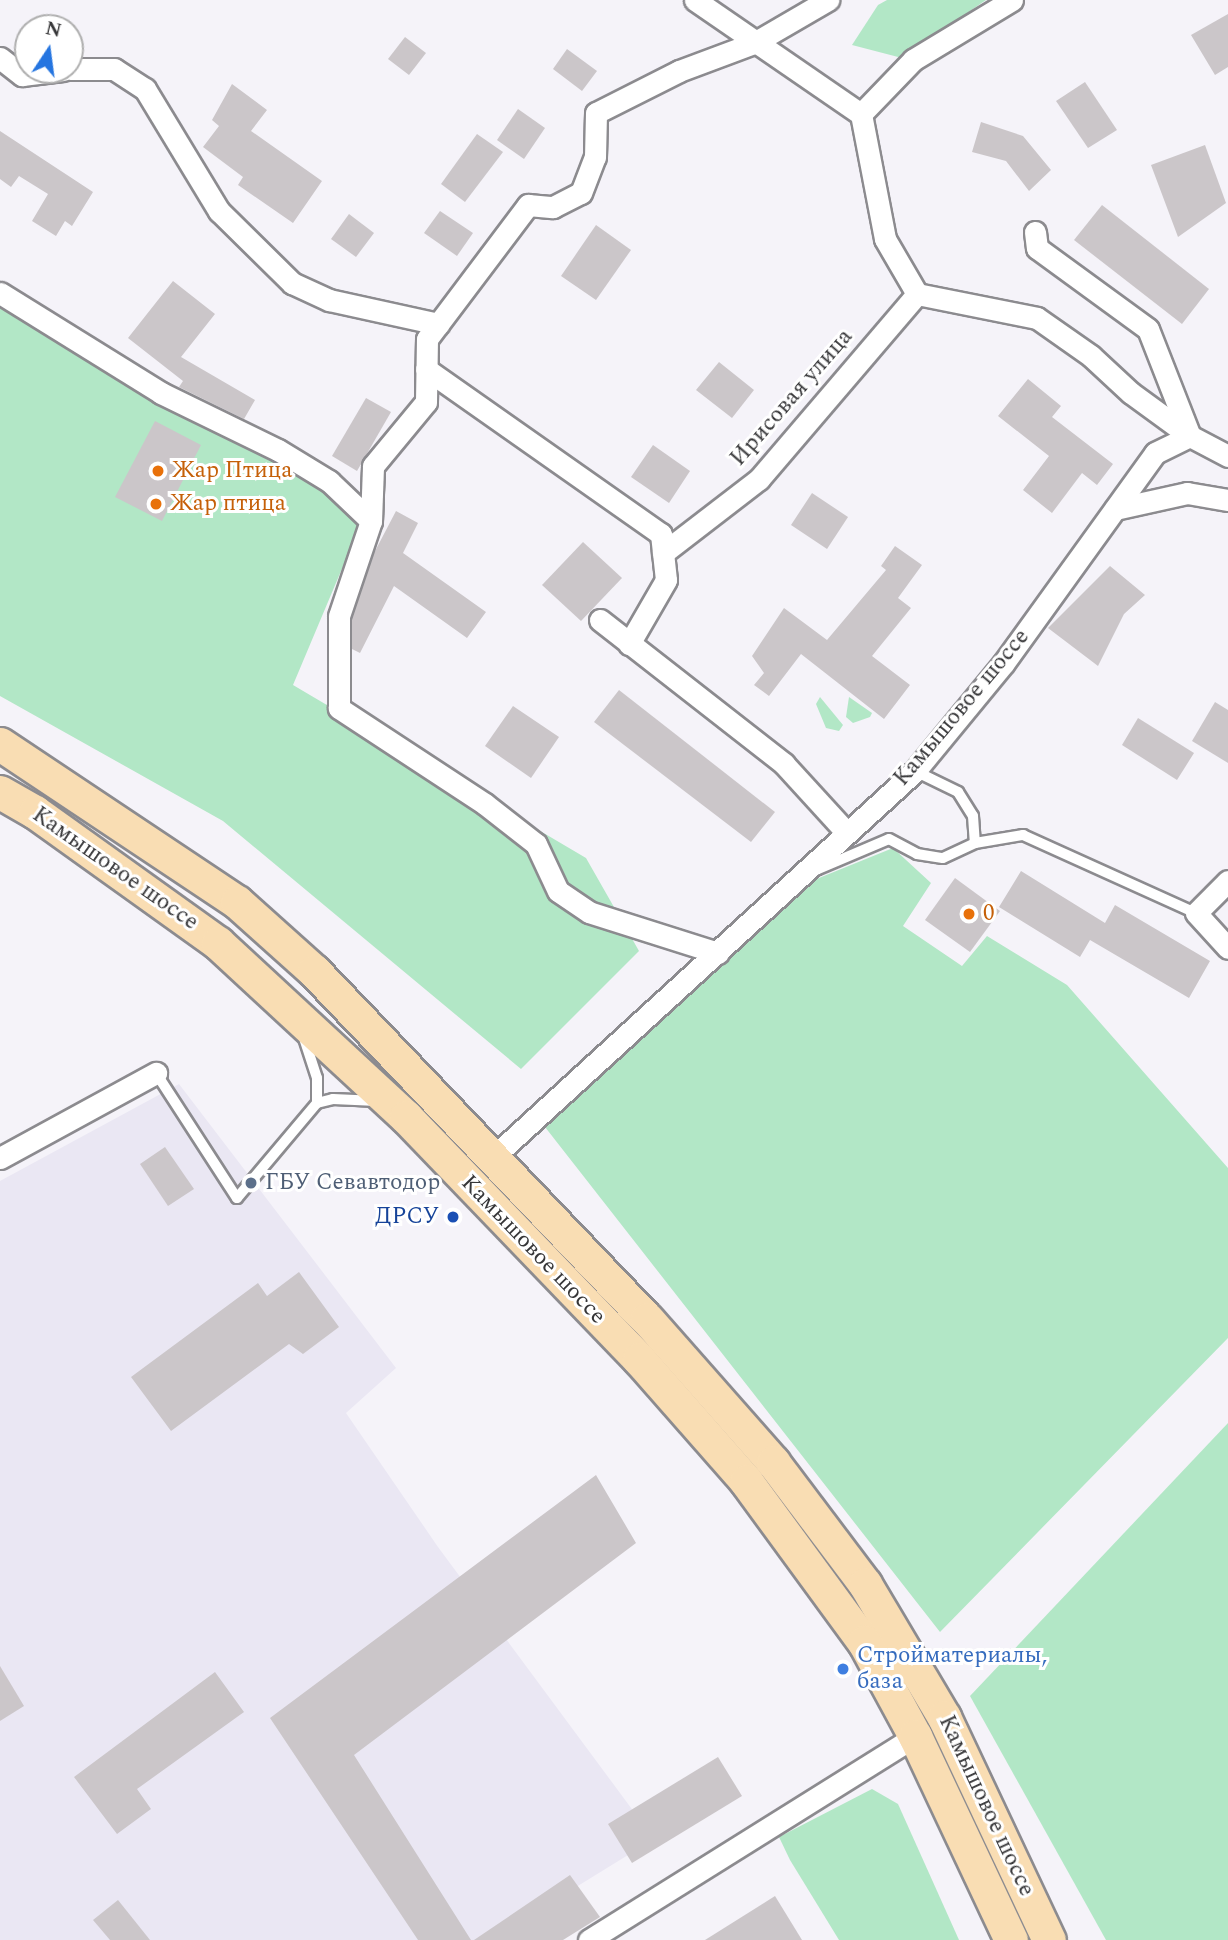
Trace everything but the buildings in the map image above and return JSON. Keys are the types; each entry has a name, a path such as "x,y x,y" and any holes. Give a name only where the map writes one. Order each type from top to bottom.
{"main road":[{"name":"Камышовое шоссе","path":"0,744 237,902 314,971 647,1319 773,1462 865,1584 944,1717 1049,1940"},
{"name":"Камышовое шоссе","path":"0,792 35,812 218,943 389,1102 639,1359 746,1481 864,1642 915,1736 1011,1940"},
{"path":"0,805 35,812"}],"street":[{"path":"695,0 754,43 862,114 885,239 917,295 1037,318 1190,436 1228,456"},
{"path":"862,114 914,60 1012,0"},
{"path":"718,953 589,912 558,891 536,844 485,804 339,708 339,616 371,521 373,466 426,402 427,339 527,205 552,207 581,193 595,157 596,113 679,71 754,43 819,2"},
{"path":"0,58 14,69"},
{"path":"84,69 114,69 145,89 219,211 292,283 329,300 438,324"},
{"path":"1035,232 1038,248 1148,329 1190,436"},
{"path":"0,293 162,393 278,450 329,481 371,521"},
{"name":"Ирисовая улица","path":"663,553 760,479 917,295"},
{"path":"426,369 661,534 666,580 629,643"},
{"name":"Камышовое шоссе","path":"491,1159 915,771 1003,664 1155,453 1190,436"},
{"path":"1115,509 1187,493 1228,500"},
{"path":"600,620 784,764 847,833"},
{"path":"1228,881 1196,913 1228,948"},
{"path":"0,1158 156,1073"},
{"name":"Камышовое шоссе","path":"589,1940 915,1736"}],"lane":[{"path":"915,771 958,792 973,816 975,843"},
{"path":"803,876 889,839 918,854 943,858 975,843 1023,835 1196,913"},
{"path":"296,1013 317,1078 317,1103"},
{"path":"156,1073 237,1198 317,1103 334,1099 389,1102"}],"shaded area":[{"path":"179,1084 396,1368 346,1413 438,1547 654,1839 490,1940 0,1940 0,1181"}],"green space":[{"path":"887,0 986,0 902,58 852,45 878,5"},
{"path":"0,297 365,514 293,685 586,858 639,951 521,1069 223,821 0,696"},
{"path":"820,697 843,725 839,731 826,728 816,704"},
{"path":"849,697 872,713 870,717 853,723 846,717"},
{"path":"893,848 931,883 903,926 962,966 987,936 1067,985 1228,1168 1228,1338 940,1632 545,1127 814,880"},
{"path":"1228,1423 1228,1940 1106,1940 970,1696"},
{"path":"872,1789 898,1804 959,1940 839,1940 790,1860 779,1837"}],"place":[{"name":"Жар Птица","path":"158,471"},
{"name":"Жар птица","path":"156,504"},
{"name":"0","path":"969,914"},
{"name":"ГБУ Севавтодор","path":"251,1183"},
{"name":"ДРСУ","path":"453,1217"},
{"name":"Стройматериалы, база","path":"843,1669"}]}
